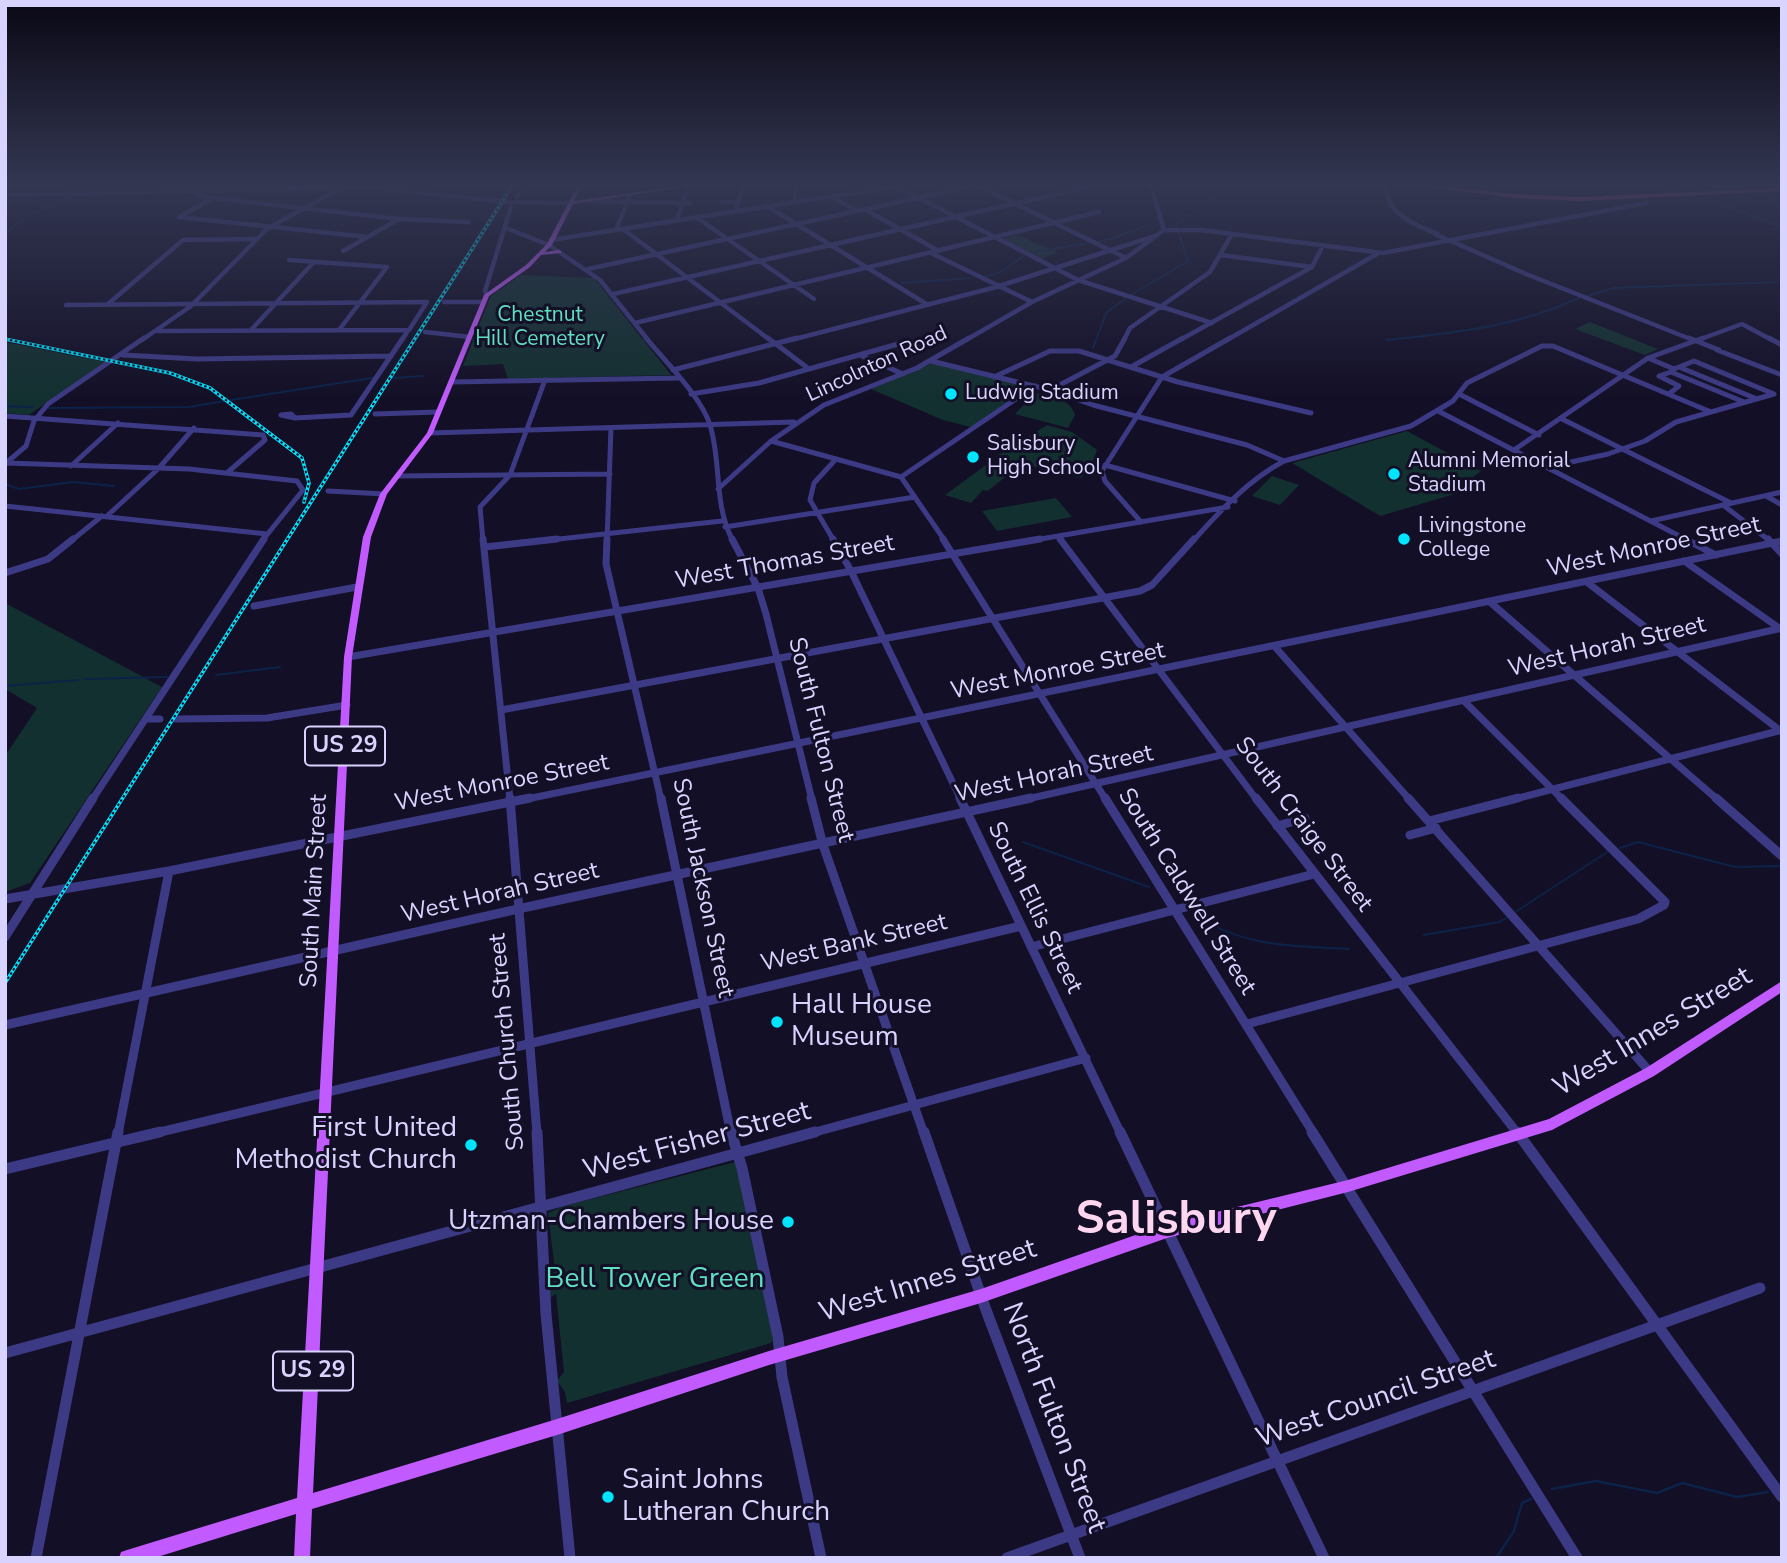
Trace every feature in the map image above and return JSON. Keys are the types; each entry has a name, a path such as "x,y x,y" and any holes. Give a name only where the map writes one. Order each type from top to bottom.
{"main road":[{"path":"485,298 539,256"},
{"name":"South Main Street","path":"306,1503 348,657 357,587 368,537 384,495 430,433 485,298"},
{"name":"West Innes Street","path":"127,1558 557,1427 780,1354 981,1296 1167,1231 1348,1186 1519,1135 1583,1110 1650,1072 1782,986"},
{"name":"US 29","path":"302,1558 306,1503"}],"street":[{"path":"108,304 164,256"},
{"path":"6,463 27,444 35,419 50,401 123,355 193,304 240,256"},
{"path":"444,302 485,298 497,256"},
{"name":"South Fulton Street","path":"566,256 588,269 613,295 691,394 710,424 723,524 758,588 780,660 796,745 823,845 981,1296"},
{"path":"588,269 648,256"},
{"path":"660,256 809,369"},
{"path":"751,256 814,299"},
{"path":"613,295 786,256"},
{"path":"845,256 928,305"},
{"path":"635,323 919,256"},
{"path":"936,256 996,288 1032,302"},
{"path":"1032,256 1078,280 1212,324"},
{"path":"452,382 675,374 996,288 1092,256"},
{"path":"1122,256 1126,258"},
{"name":"Lincolnton Road","path":"718,489 795,422 838,398 931,361 1032,302 1129,256"},
{"path":"1050,390 1110,360 1119,352 1130,328 1210,272 1220,256"},
{"path":"1228,256 1312,267"},
{"path":"1131,367 1312,267 1318,256"},
{"path":"1141,522 1103,477 1105,465 1162,377 1373,256"},
{"path":"1485,256 1782,375"},
{"path":"289,260 387,267 339,330"},
{"path":"251,330 313,263"},
{"path":"66,305 427,302 351,415 294,418"},
{"path":"1514,450 1648,358 1742,324 1782,345"},
{"path":"156,331 408,331"},
{"path":"425,332 470,337"},
{"path":"691,394 759,383 898,344"},
{"path":"501,710 1140,591 1152,584 1266,469 1284,461 1406,427 1440,412 1461,394 1467,383 1542,346 1553,346 1711,412"},
{"path":"993,377 1049,351 1079,351 1162,377 1311,413"},
{"path":"123,355 187,359 391,356"},
{"path":"862,356 904,374"},
{"path":"1648,358 1757,399"},
{"path":"931,361 1035,386 1247,445 1284,461"},
{"path":"1548,467 1621,450 1651,438 1676,422 1774,394 1694,361 1659,376 1680,387 1669,394"},
{"path":"1675,369 1744,402"},
{"name":"South Church Street","path":"545,380 510,475 505,484 484,499 480,507 510,802 541,1207 546,1314 570,1558"},
{"path":"771,441 901,477 1035,386"},
{"path":"1461,394 1539,435"},
{"path":"375,414 438,412"},
{"path":"1440,412 1716,555"},
{"path":"5,416 118,422 263,435 265,440 228,472"},
{"path":"1562,419 1731,503"},
{"path":"71,466 118,422"},
{"path":"430,433 795,422"},
{"path":"9,573 57,553 158,468 194,428"},
{"name":"South Jackson Street","path":"611,428 606,564 656,772 821,1558"},
{"path":"816,513 810,500 810,492 836,459"},
{"path":"5,937 29,895 267,534 299,496 302,485 290,479 228,472 6,463"},
{"path":"1105,465 1235,501"},
{"path":"397,476 610,474"},
{"name":"South Caldwell Street","path":"901,477 953,553 1095,786 1247,1024 1577,1558"},
{"path":"328,491 384,495"},
{"path":"1651,521 1782,492"},
{"path":"1766,496 1782,505"},
{"path":"485,547 723,524 915,497"},
{"path":"1723,505 1782,554"},
{"path":"5,506 267,534"},
{"name":"West Thomas Street","path":"348,657 1228,507"},
{"name":"South Ellis Street","path":"816,513 851,572 1324,1558"},
{"name":"South Craige Street","path":"1058,536 1227,756 1277,826 1519,1135 1782,1497"},
{"name":"West Monroe Street","path":"5,899 169,871 796,745 1276,648 1782,541"},
{"path":"1684,561 1781,629"},
{"path":"1588,583 1781,731"},
{"path":"254,606 357,587"},
{"path":"1490,603 1779,852"},
{"name":"West Horah Street","path":"5,1025 518,909 1095,786 1781,629"},
{"path":"1276,648 1540,943 1650,1072"},
{"path":"1247,1024 1540,943 1638,919 1664,905 1665,902 1464,701"},
{"path":"176,719 267,718 347,705"},
{"path":"146,719 160,719"},
{"path":"1410,835 1433,825 1552,790 1781,731"},
{"path":"1277,826 1305,818"},
{"path":"36,1558 169,871"},
{"path":"1031,947 1314,874"},
{"name":"West Bank Street","path":"5,1169 1021,926"},
{"name":"West Fisher Street","path":"5,1353 737,1156 1086,1058"},
{"name":"West Council Street","path":"1007,1558 1276,1459 1474,1392 1760,1288"},
{"name":"North Fulton Street","path":"981,1296 1080,1558"}],"green space":[{"name":"Chestnut Hill Cemetery","path":"521,275 594,278 671,375 508,379 503,364 463,366 491,296"},
{"path":"1590,322 1658,349 1645,355 1575,329"},
{"path":"5,342 105,362 29,415 5,413"},
{"name":"Ludwig Stadium","path":"933,363 1031,386 971,427 943,420 871,389"},
{"path":"1035,393 1053,397 1069,405 1075,415 1068,428 1015,414"},
{"path":"1047,425 1072,432 1097,450 1091,467 1081,478 995,457"},
{"name":"Alumni Memorial Stadium","path":"1407,431 1481,471 1472,478 1465,491 1380,516 1292,463"},
{"path":"990,462 1015,469 988,491 983,490 971,503 945,495"},
{"path":"1272,476 1299,485 1280,505 1252,496"},
{"path":"1056,498 1072,517 997,531 982,511"},
{"path":"5,603 162,687 30,883 5,892 5,756 37,708 5,689"},
{"name":"Bell Tower Green","path":"735,1162 773,1340 771,1343 567,1403 565,1392 557,1381 564,1372 556,1294 550,1298 552,1273 555,1270 548,1213 564,1206"}],"waterway":[{"path":"983,277 1001,272 1023,256"},
{"path":"1131,295 1188,261 1186,256"},
{"path":"901,283 970,278"},
{"path":"1587,296 1614,288 1777,282"},
{"path":"1387,340 1509,322 1579,298"},
{"path":"1093,348 1106,313 1125,299"},
{"path":"393,378 423,376"},
{"path":"231,400 372,378"},
{"path":"49,408 189,407 224,401"},
{"path":"5,406 33,407"},
{"path":"5,484 19,489 73,482 114,486"},
{"path":"216,675 280,667"},
{"path":"85,679 167,677"},
{"path":"5,686 78,680"},
{"path":"1023,842 1149,887"},
{"path":"1620,848 1638,842 1735,867 1782,866"},
{"path":"1517,911 1607,852"},
{"path":"1424,935 1499,922 1508,917"},
{"path":"1207,922 1224,931 1259,941 1349,949"},
{"path":"1552,1489 1596,1481 1657,1493 1682,1483 1737,1497 1768,1492"},
{"path":"1496,1558 1514,1531 1522,1503 1531,1499"}],"railway":[{"path":"5,983 468,256"},
{"path":"5,339 170,373 210,388 302,458 309,483 304,502"}],"place":[{"name":"Ludwig Stadium","path":"951,394"},
{"name":"Salisbury High School","path":"973,457"},
{"name":"Alumni Memorial Stadium","path":"1394,474"},
{"name":"Livingstone College","path":"1404,539"},
{"name":"Hall House Museum","path":"777,1022"},
{"name":"First United Methodist Church","path":"471,1145"},
{"name":"Utzman-Chambers House","path":"788,1222"},
{"name":"Saint Johns Lutheran Church","path":"608,1497"}],"district":[{"name":"Salisbury","path":"1176,1222"}]}
